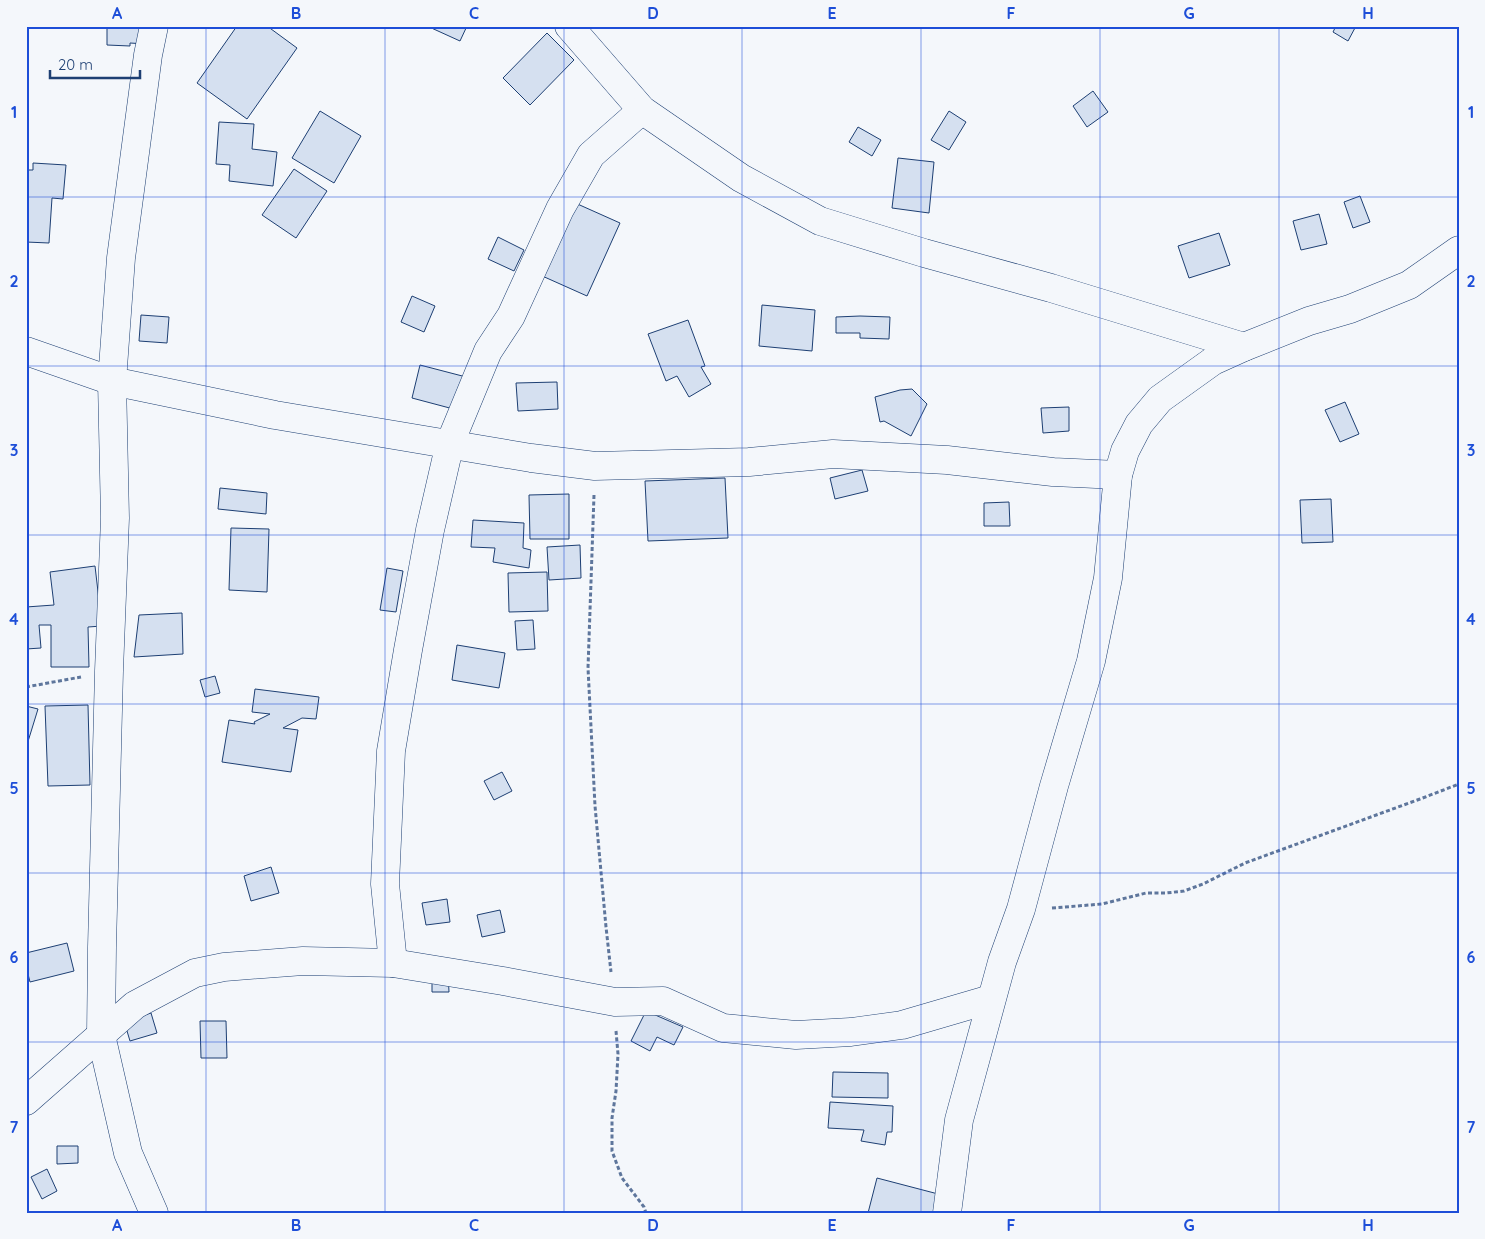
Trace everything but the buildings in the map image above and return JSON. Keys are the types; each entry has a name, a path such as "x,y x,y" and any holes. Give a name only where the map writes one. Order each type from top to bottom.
{"street":[{"path":"154,26 148,55 121,258 112,381 115,518 108,671 101,1035 128,1153 154,1213"},
{"path":"569,26 642,110 740,178 820,221 1244,346"},
{"path":"393,963 385,884 391,751 430,530 450,443 488,351 511,316 560,209 591,155 642,110"},
{"path":"947,1213 959,1120 991,999 1021,909 1054,786 1091,661 1108,578 1118,474 1125,451 1139,424 1160,399 1213,361 1244,346 1309,321 1350,309 1409,285 1459,250"},
{"path":"26,351 112,381 275,415 531,458 595,466 749,462 833,454 947,460 1053,472 1118,474"},
{"path":"26,1101 136,1005 195,973 224,967 303,961 393,963 615,1002 663,1001 723,1028 796,1035 851,1032 902,1025 991,999"}],"path":[{"path":"595,466 588,668 596,806 606,927 615,1002 618,1054 612,1118 612,1151 622,1178 644,1207 646,1213"},
{"path":"26,687 108,671"},
{"path":"1021,909 1102,904 1146,893 1184,891 1245,863 1459,784"}]}
